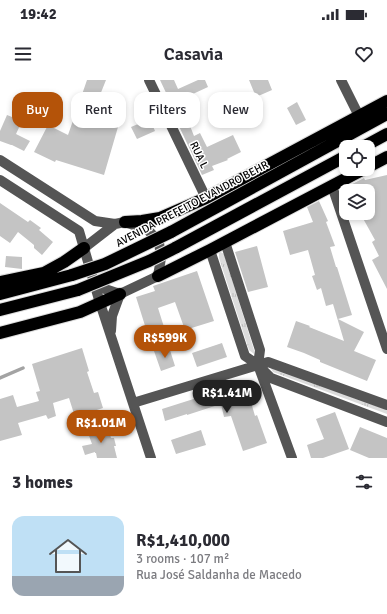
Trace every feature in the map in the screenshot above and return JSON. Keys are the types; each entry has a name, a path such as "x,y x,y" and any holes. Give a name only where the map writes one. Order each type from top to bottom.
{"highway":[{"path":"120,223 160,218 206,198 387,101"},
{"name":"AVENIDA PREFEITO EVANDRO BEHR","path":"0,294 72,275 105,264 171,232 387,114"},
{"path":"375,140 387,134"},
{"path":"375,163 387,157"},
{"path":"0,310 78,290 149,261 339,160"},
{"path":"158,276 351,176"},
{"path":"0,282 44,273 64,262 84,248"},
{"path":"0,333 80,312 120,294"}],"street":[{"name":"RUA L","path":"149,80 206,198"},
{"path":"341,80 359,116"},
{"path":"0,160 95,221 120,223 148,230 159,242 161,258 158,276 120,294 102,288 93,279"},
{"path":"0,180 79,231 100,303 151,458"},
{"path":"332,186 387,349"},
{"name":"AVENIDA PREFEITO EVANDRO BEHR","path":"84,248 120,223"},
{"path":"225,242 260,350 258,365 292,458"},
{"path":"210,250 245,356 258,365 271,378 387,422"},
{"path":"111,337 112,316 120,294"},
{"path":"133,403 268,362 387,405"}],"green space":[{"path":"219,251 224,254 254,354 249,350 219,258"},
{"path":"270,367 387,410 387,414 273,372"}],"building":[{"path":"87,80 106,80 101,92 83,92"},
{"path":"160,80 174,80 178,89 198,80 205,80 208,87 197,92 166,92"},
{"path":"249,80 268,80 272,90 263,94 263,92 254,92"},
{"path":"297,102 306,120 296,125 287,108"},
{"path":"7,115 12,117 12,128 19,128 16,134 30,141 24,151 0,141 0,131"},
{"path":"71,126 71,128 118,128 104,175 56,160 55,162 34,152 46,128 54,128 68,135"},
{"path":"134,126 134,128 154,128 155,131 137,139 131,127"},
{"path":"180,128 191,128 194,136 200,133 207,147 233,135 241,152 227,159 228,160 212,166 214,170 202,175"},
{"path":"387,175 387,289 372,260 379,256 372,242 375,240 364,220 375,220 375,184 352,184 364,178 365,180"},
{"path":"319,201 328,221 326,222 335,246 330,247 352,315 338,319 364,332 354,351 376,360 367,381 287,347 296,321 344,341 333,304 326,306 321,288 317,290 312,276 315,275 308,250 290,255 283,231 313,222 307,207"},
{"path":"0,203 28,222 30,220 41,228 39,230 53,242 42,255 34,248 34,245 18,232 10,243 0,236"},
{"path":"257,246 268,287 248,292 235,252"},
{"path":"6,256 22,257 22,269 5,267"},
{"path":"197,271 214,321 185,330 175,302 158,308 164,327 147,332 136,297 155,291 153,286"},
{"path":"222,343 227,357 197,367 192,353"},
{"path":"169,347 175,366 161,371 154,351"},
{"path":"82,348 89,371 87,372 94,393 98,392 103,408 75,417 69,398 53,403 56,416 48,419 46,415 18,423 22,435 0,441 0,399 13,395 17,407 39,401 36,392 40,391 32,364"},
{"path":"246,385 255,416 257,415 267,443 243,451 231,416 224,417 221,404 165,421 162,409 203,396"},
{"path":"335,412 349,449 323,458 311,458 307,445 324,439 316,419"},
{"path":"108,427 111,438 114,438 117,458 97,458 95,452 85,455 82,446 92,444 88,433"},
{"path":"360,427 387,438 387,458 369,458 350,450"},
{"path":"201,430 206,445 176,454 171,440"}],"waterway":[{"path":"0,378 23,368"}]}
